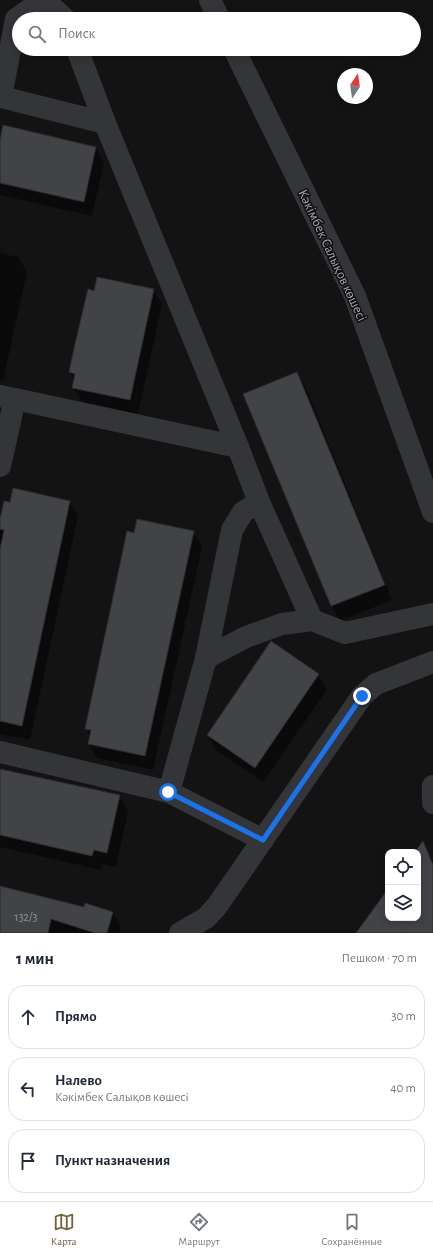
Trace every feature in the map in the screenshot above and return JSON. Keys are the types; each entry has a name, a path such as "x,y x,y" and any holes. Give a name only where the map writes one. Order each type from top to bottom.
{"street":[{"path":"27,12 44,0 57,12"},
{"path":"210,0 216,12"},
{"path":"12,41 1,97 105,123"},
{"path":"80,56 105,123 238,447 259,502 312,620"},
{"name":"Кәкімбек Салықов көшесі","path":"237,56 355,296 433,512"},
{"path":"0,466 8,398 238,447"},
{"path":"168,792 206,658 232,530 243,512 259,502"},
{"path":"206,658 253,634 282,624 312,620 345,633 433,614"},
{"path":"180,933 206,918 217,906 362,696 376,684 433,662"},
{"path":"0,752 168,792 263,840"},
{"path":"433,786 433,803"}],"building":[{"path":"3,125 96,147 84,202 0,183 0,140"},
{"path":"97,277 154,289 130,400 72,388 75,374 69,372 75,344 88,289 94,291"},
{"path":"297,372 385,585 331,606 243,394"},
{"path":"13,488 70,501 22,726 0,721 0,549 4,530 0,529 0,519 4,501 10,502"},
{"path":"137,519 194,531 145,756 88,744 91,730 85,729 127,531 134,533"},
{"path":"271,641 319,674 255,768 207,735"},
{"path":"0,769 120,795 107,853 94,850 92,856 0,835"},
{"path":"423,841 433,865 433,933 356,933 385,893 385,921 421,921 421,849 417,849"},
{"path":"0,886 84,907 85,903 113,912 107,933 95,933 51,919 48,933 0,933"}],"route":[{"path":"168,792 263,840 362,696"}]}
